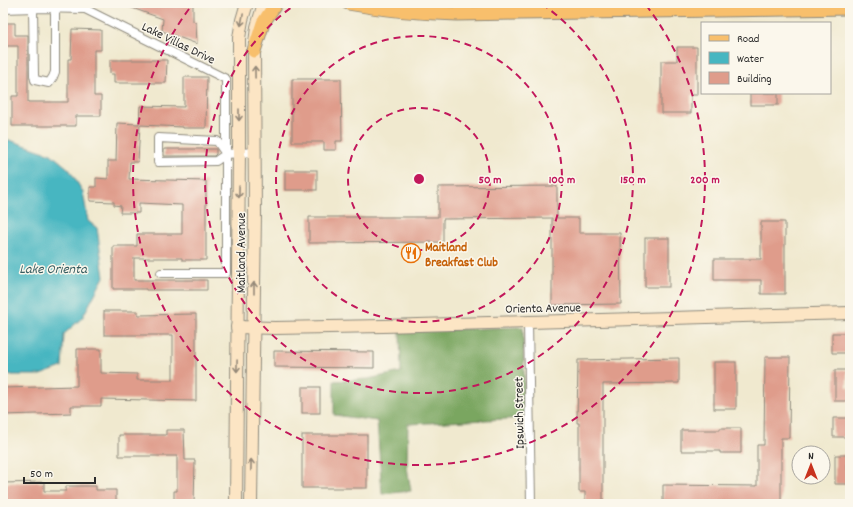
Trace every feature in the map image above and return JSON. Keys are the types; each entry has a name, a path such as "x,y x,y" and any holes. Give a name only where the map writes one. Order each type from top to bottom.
{"main road":[{"name":"Maitland Avenue","path":"236,504 239,38 247,3"},
{"name":"Maitland Avenue","path":"251,504 254,327 254,51 257,27 264,3"},
{"path":"254,51 263,23 276,3"},
{"path":"348,3 384,9 433,13 528,8 671,10 691,5 850,8"},
{"name":"Orienta Avenue","path":"237,327 275,328 383,326 850,314"}],"street":[{"path":"33,8 35,80 49,83 54,77 55,72 55,8"},
{"name":"Lake Villas Drive","path":"3,9 84,9 226,79 226,273 161,273"},
{"path":"226,154 217,141 158,138 158,162 216,161 226,154 254,152"},
{"name":"Ipswich Street","path":"528,322 531,504"}],"green space":[{"path":"523,327 525,418 408,424 407,467 411,491 382,494 377,421 334,415 334,381 368,379 401,372 400,331"}],"water":[{"name":"Lake Orienta","path":"3,138 51,154 69,169 83,192 88,221 97,228 104,277 82,318 64,334 62,367 40,375 12,375 3,372"}],"building":[{"path":"121,3 193,3 193,21 196,23 197,44 162,31 163,19"},
{"path":"3,23 15,23 15,35 28,35 28,102 68,102 68,59 71,59 72,29 101,30 101,50 94,50 94,96 101,96 101,116 76,116 76,126 12,126 12,96 18,96 18,46 3,46"},
{"path":"677,47 697,47 697,95 691,95 691,113 661,113 661,61 677,61"},
{"path":"110,60 167,60 166,83 114,83 114,74 110,74"},
{"path":"184,77 207,77 206,128 140,125 138,162 130,162 129,179 206,181 206,260 182,260 182,258 134,258 134,280 207,280 207,290 113,289 113,246 137,246 137,234 182,234 182,205 139,203 139,213 120,213 121,206 114,205 114,202 90,201 90,187 96,187 96,178 108,179 108,161 116,161 117,123 139,124 140,106 184,107"},
{"path":"292,79 341,79 342,141 336,141 336,150 324,150 324,142 292,142"},
{"path":"750,94 778,94 778,105 750,105"},
{"path":"164,149 216,149 216,154 214,156 164,156"},
{"path":"285,170 317,170 317,190 285,190"},
{"path":"557,186 557,218 579,218 579,233 620,233 621,304 552,305 552,218 443,219 443,242 309,243 309,217 438,217 438,187"},
{"path":"761,222 785,222 785,294 761,294 761,280 714,280 714,259 761,259"},
{"path":"645,238 669,238 669,287 645,287"},
{"path":"104,311 138,311 138,315 196,314 196,401 101,399 101,406 71,406 71,413 3,415 3,388 77,386 77,349 101,349 101,373 137,374 137,380 173,380 173,335 104,335"},
{"path":"832,333 850,333 850,346 847,346 847,353 832,353"},
{"path":"274,351 374,352 374,368 274,367"},
{"path":"765,357 790,357 789,438 781,438 781,504 663,504 663,485 757,486 757,445 764,445"},
{"path":"679,358 679,383 603,384 603,504 585,504 585,492 579,492 579,423 577,423 578,360"},
{"path":"714,362 736,362 736,409 714,409"},
{"path":"835,370 847,370 847,387 850,387 850,401 835,401"},
{"path":"302,387 320,387 320,413 302,413"},
{"path":"833,418 850,418 850,431 847,431 847,437 833,437"},
{"path":"720,428 741,428 741,453 720,453 720,451 681,451 681,430 720,430"},
{"path":"166,430 184,430 185,460 195,460 194,504 174,504 174,491 177,491 177,456 119,456 119,435 166,435"},
{"path":"302,435 367,435 367,488 302,488"},
{"path":"835,455 847,455 847,470 850,470 850,484 835,484"},
{"path":"44,482 44,491 66,491 66,486 96,486 96,490 116,490 116,504 3,504 3,483"}],"place":[{"name":"Maitland Breakfast Club","path":"411,253"}]}
